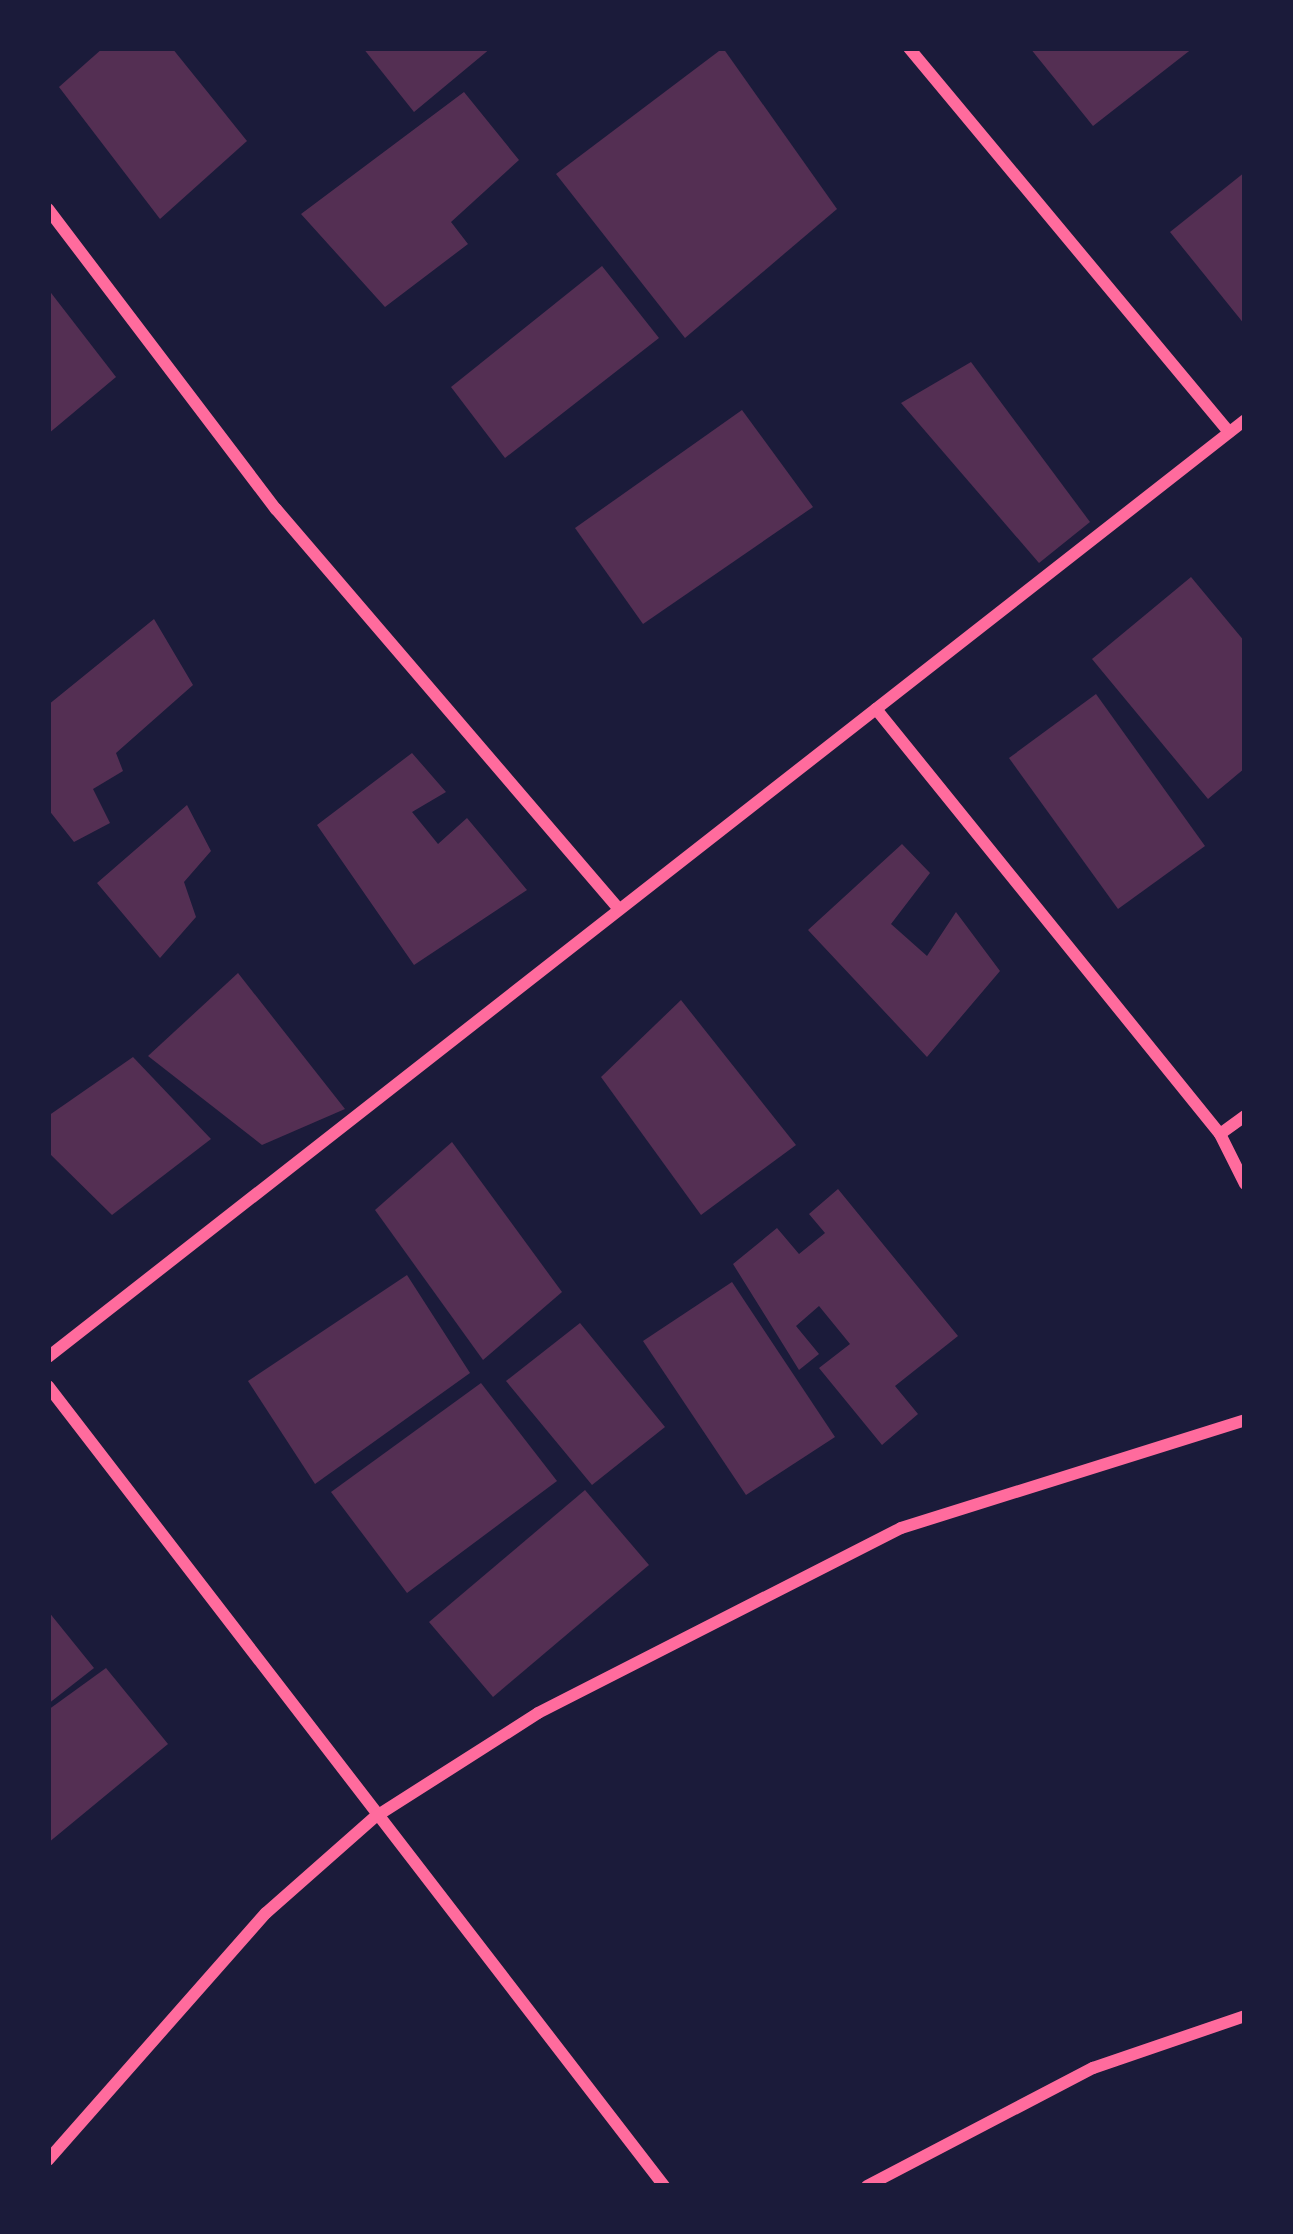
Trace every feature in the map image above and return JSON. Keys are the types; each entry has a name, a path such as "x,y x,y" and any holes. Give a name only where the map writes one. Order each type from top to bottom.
{"street":[{"path":"909,48 1228,432"},
{"path":"48,209 276,509 618,908"},
{"path":"48,1358 1245,420"},
{"path":"876,709 1220,1134 1245,1184"},
{"path":"1220,1134 1245,1116"},
{"path":"48,1386 375,1817 664,2186"},
{"path":"48,2159 266,1913 375,1817 538,1713 901,1528 1245,1420"},
{"path":"867,2186 1093,2068 1245,2016"}],"building":[{"path":"103,48 172,48 247,141 160,219 59,87"},
{"path":"363,48 491,48 414,112"},
{"path":"723,48 837,209 685,338 556,174"},
{"path":"1030,48 1193,48 1093,126"},
{"path":"464,92 519,160 451,222 468,244 385,307 301,214"},
{"path":"1245,172 1245,325 1170,232"},
{"path":"602,266 659,338 505,458 451,387"},
{"path":"48,289 116,377 48,434"},
{"path":"971,362 1090,522 1039,563 901,403"},
{"path":"742,410 813,507 643,624 575,528"},
{"path":"1191,577 1245,642 1245,768 1208,799 1092,659"},
{"path":"154,619 193,685 116,753 123,771 93,789 110,823 74,842 48,809 48,705"},
{"path":"1096,694 1205,846 1118,909 1009,758"},
{"path":"412,753 446,792 412,812 438,844 467,818 527,890 414,965 317,825"},
{"path":"187,805 211,851 184,882 196,917 160,958 97,883"},
{"path":"902,844 930,873 891,924 927,956 956,912 1000,971 927,1057 808,930"},
{"path":"238,973 345,1109 262,1145 148,1056"},
{"path":"681,1000 796,1145 701,1215 601,1077"},
{"path":"133,1057 211,1139 112,1215 48,1152 48,1116"},
{"path":"452,1142 562,1292 483,1360 375,1210"},
{"path":"838,1189 958,1336 895,1386 918,1414 882,1445 819,1368 850,1344 819,1306 796,1326 819,1354 799,1370 733,1264 777,1228 799,1254 825,1233 809,1214"},
{"path":"407,1275 470,1373 315,1484 248,1381"},
{"path":"732,1282 835,1437 746,1495 643,1341"},
{"path":"580,1323 665,1427 592,1485 506,1381"},
{"path":"481,1383 557,1481 407,1593 331,1492"},
{"path":"585,1490 649,1565 493,1697 429,1622"},
{"path":"48,1611 94,1668 48,1704"},
{"path":"106,1668 168,1744 48,1843 48,1710"}]}
